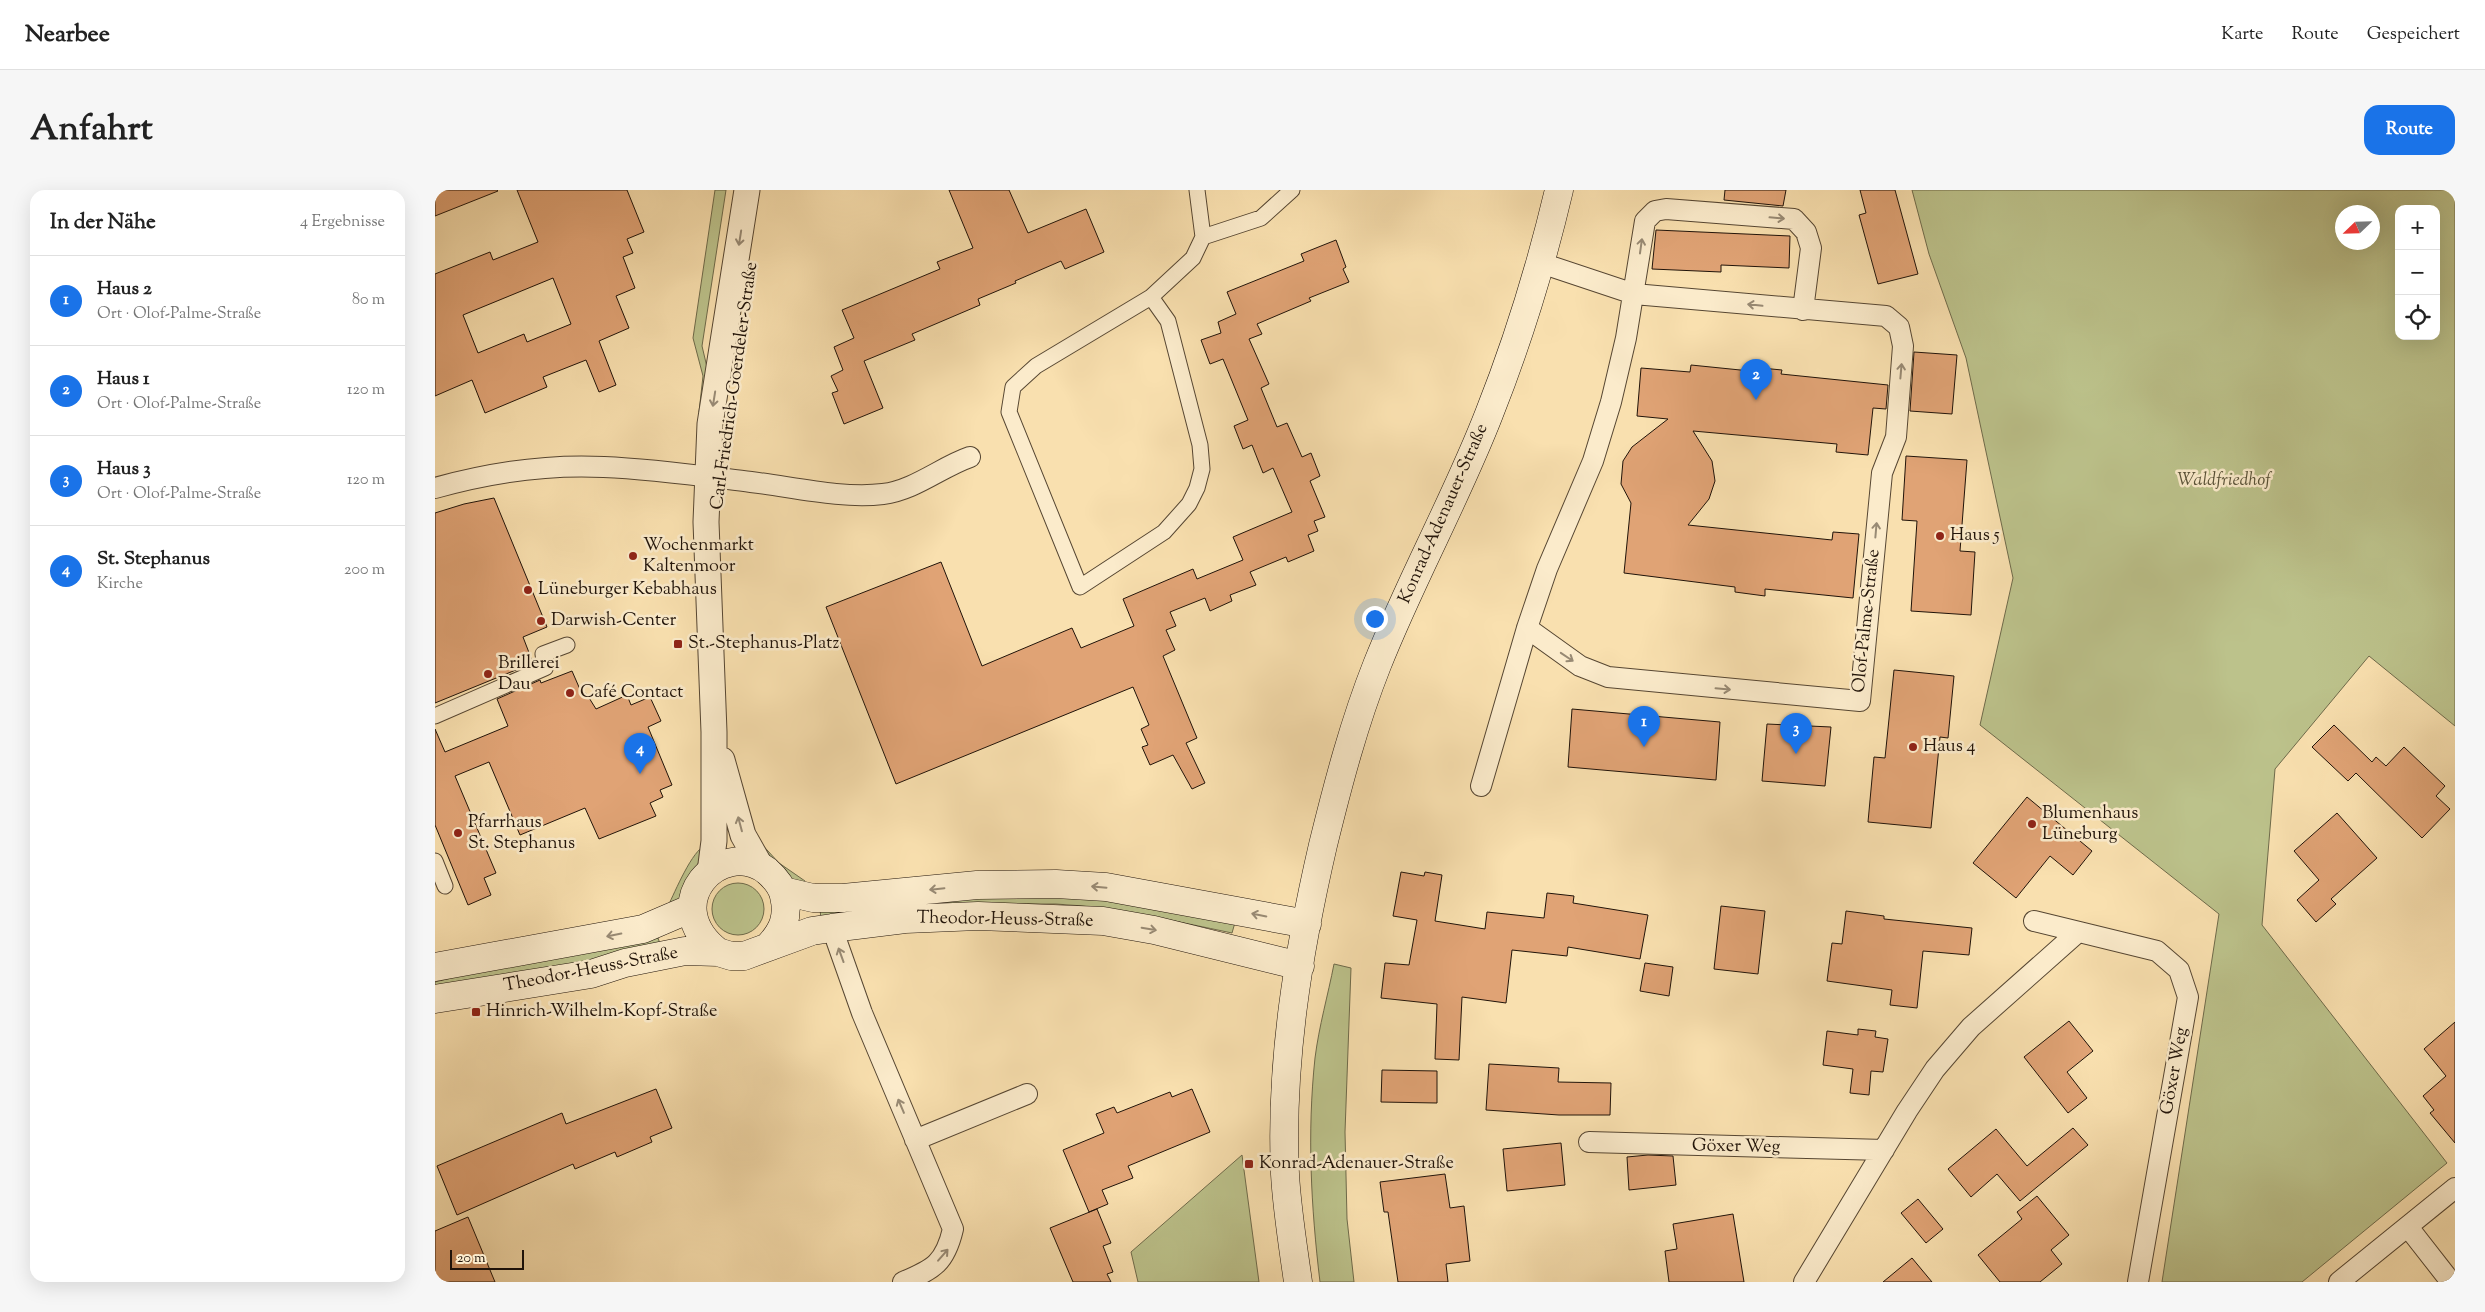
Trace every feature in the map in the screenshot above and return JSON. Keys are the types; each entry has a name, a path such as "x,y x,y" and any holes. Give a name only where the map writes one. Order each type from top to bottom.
{"main road":[{"name":"Konrad-Adenauer-Straße","path":"1298,1282 1285,1174 1286,1069 1292,1013 1307,924 1335,796 1358,717 1381,655 1489,416 1541,263 1559,190"},
{"path":"692,908 700,882 710,872 722,865 735,862 749,862 761,867 774,877 783,891 787,906 785,922 778,936 768,947"},
{"name":"Theodor-Heuss-Straße","path":"783,891 813,898 843,898 977,885 1056,884 1115,889 1307,924"},
{"name":"Theodor-Heuss-Straße","path":"435,967 643,929 692,908 695,926 699,933 704,941 718,952"},
{"name":"Theodor-Heuss-Straße","path":"435,999 583,975 671,953 718,952 744,956 757,954 768,947 812,931 905,919 979,916 1103,921 1154,930 1300,966"}],"street":[{"name":"Carl-Friedrich-Goerdeler-Straße","path":"715,477 711,424 747,190"},
{"name":"Carl-Friedrich-Goerdeler-Straße","path":"710,872 714,841 714,732 706,522 764,190"},
{"path":"1151,297 1168,322 1200,445 1202,469 1197,488 1189,504 1164,532 1080,587 1009,412 1013,387 1036,366 1151,297 1193,258 1203,237 1197,190"},
{"path":"1203,237 1261,218 1292,190"},
{"path":"1481,786 1527,628 1547,569 1593,461 1614,392 1634,294 1645,221 1655,211 1666,208 1794,219 1806,232 1811,248 1803,310"},
{"name":"Olof-Palme-Straße","path":"1527,628 1581,666 1608,677 1860,701 1882,473 1896,437 1903,346 1899,327 1886,316 1634,294 1541,263"},
{"path":"435,488 507,472 561,467 603,467 715,477 857,495 885,494 909,487 952,464 970,457"},
{"path":"435,716 545,668 543,654 567,644"},
{"name":"Carl-Friedrich-Goerdeler-Straße","path":"714,732 743,835 761,867"},
{"path":"435,861 445,886"},
{"name":"Göxer Weg","path":"2034,921 2157,951 2179,970 2188,998 2137,1282"},
{"path":"832,928 862,1013 953,1229 948,1250 929,1271 903,1282"},
{"path":"1804,1282 1924,1083 1971,1027 2078,932"},
{"path":"915,1140 1027,1094"},
{"name":"Göxer Weg","path":"1589,1142 1884,1150"},
{"path":"2339,1282 2455,1188"},
{"path":"2408,1227 2451,1282"}],"green space":[{"path":"715,190 726,190 702,346 710,380 706,413 699,412 703,376 693,338"},
{"name":"Waldfriedhof","path":"1912,190 2455,190 2455,726 2369,656 2275,769 2262,925 2447,1163 2302,1282 2162,1282 2219,914 1980,725 2013,578 1966,358 1929,254"},
{"path":"756,838 779,863 805,881 801,886 764,856"},
{"path":"706,845 708,848 681,902 668,906 690,863 701,848"},
{"path":"738,883 748,885 756,891 762,899 764,909 762,919 756,927 748,933 738,935 728,933 720,927 714,919 712,909 714,899 720,891 728,885"},
{"path":"1056,890 1236,919 1232,933 1100,908 1056,904 1026,904 938,909 821,921 820,908"},
{"path":"658,938 662,949 435,992 435,982 451,978 466,969"},
{"path":"1334,964 1351,968 1345,1132 1347,1219 1354,1282 1320,1282 1312,1198 1311,1114 1315,1058"},
{"path":"1242,1155 1259,1282 1138,1282 1131,1252"}],"building":[{"path":"435,190 497,190 498,191 435,216"},
{"path":"517,190 627,190 644,232 627,239 633,253 623,257 635,288 616,296 629,328 599,341 616,385 599,392 586,360 543,377 547,387 485,413 472,380 435,396 435,274 490,252 493,260 538,242","holes":["553,278 571,324 527,342 524,334 478,353 463,315"]},
{"path":"949,190 1009,190 1028,233 1086,209 1104,252 1065,269 1061,261 1015,281 1016,283 978,299 980,305 912,334 915,340 864,361 883,408 844,424 832,393 838,391 831,376 843,370 834,347 854,338 842,310 940,269 937,262 973,248"},
{"path":"1725,190 1786,190 1783,206 1724,200"},
{"path":"1860,190 1895,190 1918,274 1878,284 1859,215 1866,213"},
{"path":"1656,230 1790,236 1789,268 1721,265 1721,272 1652,269"},
{"path":"1336,240 1346,267 1343,269 1349,282 1309,298 1311,301 1257,324 1262,334 1249,339 1269,384 1261,388 1277,427 1287,423 1302,457 1311,453 1320,476 1310,481 1325,517 1314,521 1318,531 1308,535 1314,551 1288,562 1286,557 1250,572 1256,585 1230,595 1232,601 1210,611 1205,598 1170,612 1176,626 1166,630 1175,650 1163,656 1197,738 1186,743 1205,783 1192,789 1173,755 1150,765 1142,747 1148,745 1141,729 1149,725 1133,687 896,784 826,607 941,562 982,666 1072,628 1081,648 1134,626 1123,599 1193,569 1197,579 1243,560 1233,537 1292,512 1273,468 1263,473 1252,445 1243,449 1234,426 1248,420 1223,359 1210,364 1201,340 1221,333 1218,322 1236,314 1227,292 1304,261 1301,254"},
{"path":"1914,352 1957,355 1952,414 1910,411"},
{"path":"1691,365 1760,372 1761,368 1782,370 1781,374 1888,385 1886,409 1873,408 1868,455 1836,452 1837,444 1693,431 1712,461 1715,481 1709,499 1688,525 1832,540 1833,532 1859,534 1853,598 1765,589 1765,596 1735,592 1735,587 1624,573 1631,503 1621,484 1623,461 1632,447 1668,419 1637,416 1641,368 1690,372"},
{"name":"Haus 5","path":"1906,456 1967,460 1960,551 1975,552 1971,615 1911,611 1917,521 1902,520"},
{"path":"494,498 547,627 523,637 533,663 435,703 435,513 464,504"},
{"name":"Haus 4","path":"1894,670 1954,676 1948,738 1940,737 1931,828 1868,822 1874,757 1885,758"},
{"path":"572,671 582,694 586,693 596,709 627,695 631,705 650,697 661,721 648,727 672,785 660,790 663,797 650,803 656,816 599,839 585,808 520,835 489,762 455,776 496,873 484,878 491,895 468,905 435,825 435,729 445,752 508,726 497,699 540,680 541,683"},
{"path":"1572,709 1720,722 1716,780 1568,767"},
{"path":"1767,724 1831,727 1825,786 1762,781"},
{"path":"2334,725 2372,762 2376,757 2386,766 2404,747 2445,786 2436,796 2450,809 2422,838 2356,773 2348,781 2312,747"},
{"name":"Blumenhaus Lüneburg","path":"2027,797 2092,851 2073,875 2050,856 2016,898 1973,863"},
{"path":"2337,813 2377,858 2331,899 2336,904 2316,922 2297,900 2319,880 2294,851"},
{"path":"1401,872 1424,876 1425,872 1442,875 1435,921 1485,929 1487,912 1544,918 1547,893 1574,896 1573,903 1648,915 1640,959 1568,947 1567,956 1512,950 1506,1003 1462,997 1459,1060 1435,1059 1437,1004 1381,998 1385,963 1409,965 1417,920 1393,916"},
{"path":"1721,906 1765,911 1758,974 1714,969"},
{"path":"1846,911 1884,916 1884,919 1972,928 1969,955 1923,951 1917,1008 1890,1005 1892,990 1827,981 1832,943 1842,944"},
{"path":"1645,963 1673,967 1669,996 1640,991"},
{"path":"2069,1021 2093,1051 2067,1072 2087,1098 2068,1113 2024,1057"},
{"path":"2455,1022 2455,1143 2430,1113 2434,1110 2423,1096 2446,1076 2424,1049"},
{"path":"1858,1029 1876,1031 1875,1037 1888,1039 1883,1072 1871,1071 1869,1095 1850,1093 1853,1069 1823,1065 1827,1031 1858,1035"},
{"path":"1489,1064 1559,1068 1558,1082 1611,1083 1610,1115 1559,1115 1486,1110"},
{"path":"1382,1070 1437,1071 1437,1103 1381,1102"},
{"path":"656,1089 672,1128 650,1137 652,1142 617,1157 615,1152 575,1169 573,1164 457,1215 437,1166 562,1113 566,1124"},
{"path":"1192,1089 1210,1132 1128,1166 1133,1178 1102,1190 1108,1204 1089,1212 1063,1150 1104,1133 1096,1114 1114,1107 1117,1113 1170,1092 1172,1097"},
{"path":"2073,1128 2088,1145 2020,1201 1997,1174 1971,1197 1948,1169 1996,1129 2027,1166"},
{"path":"1561,1143 1565,1185 1507,1191 1503,1149"},
{"path":"1648,1155 1673,1156 1676,1185 1629,1190 1627,1157"},
{"path":"1445,1174 1450,1208 1464,1206 1470,1261 1446,1264 1448,1282 1398,1282 1388,1212 1384,1212 1380,1182"},
{"path":"2037,1196 2069,1235 2051,1250 2062,1264 2040,1282 2000,1282 1978,1255 2022,1219 2017,1212"},
{"path":"1918,1199 1943,1229 1926,1243 1901,1213"},
{"path":"1097,1209 1111,1243 1103,1246 1113,1272 1107,1274 1111,1282 1073,1282 1050,1228"},
{"path":"1733,1214 1744,1282 1669,1282 1665,1251 1677,1249 1673,1224"},
{"path":"468,1217 495,1282 438,1282 435,1274 435,1231"},
{"path":"1912,1258 1932,1282 1883,1282"}],"place":[{"name":"Haus 1","path":"1756,400"},
{"name":"Haus 5","path":"1940,536"},
{"name":"Wochenmarkt Kaltenmoor","path":"633,556"},
{"name":"Lüneburger Kebabhaus","path":"528,590"},
{"name":"Darwish-Center","path":"541,621"},
{"name":"St.-Stephanus-Platz","path":"678,644"},
{"name":"Brillerei Dau","path":"488,674"},
{"name":"Café Contact","path":"570,693"},
{"name":"Haus 2","path":"1644,747"},
{"name":"Haus 4","path":"1913,747"},
{"name":"Haus 3","path":"1796,754"},
{"name":"St. Stephanus","path":"640,774"},
{"name":"Blumenhaus Lüneburg","path":"2032,824"},
{"name":"Pfarrhaus St. Stephanus","path":"458,833"},
{"name":"Hinrich-Wilhelm-Kopf-Straße","path":"476,1012"},
{"name":"Konrad-Adenauer-Straße","path":"1249,1164"}]}
